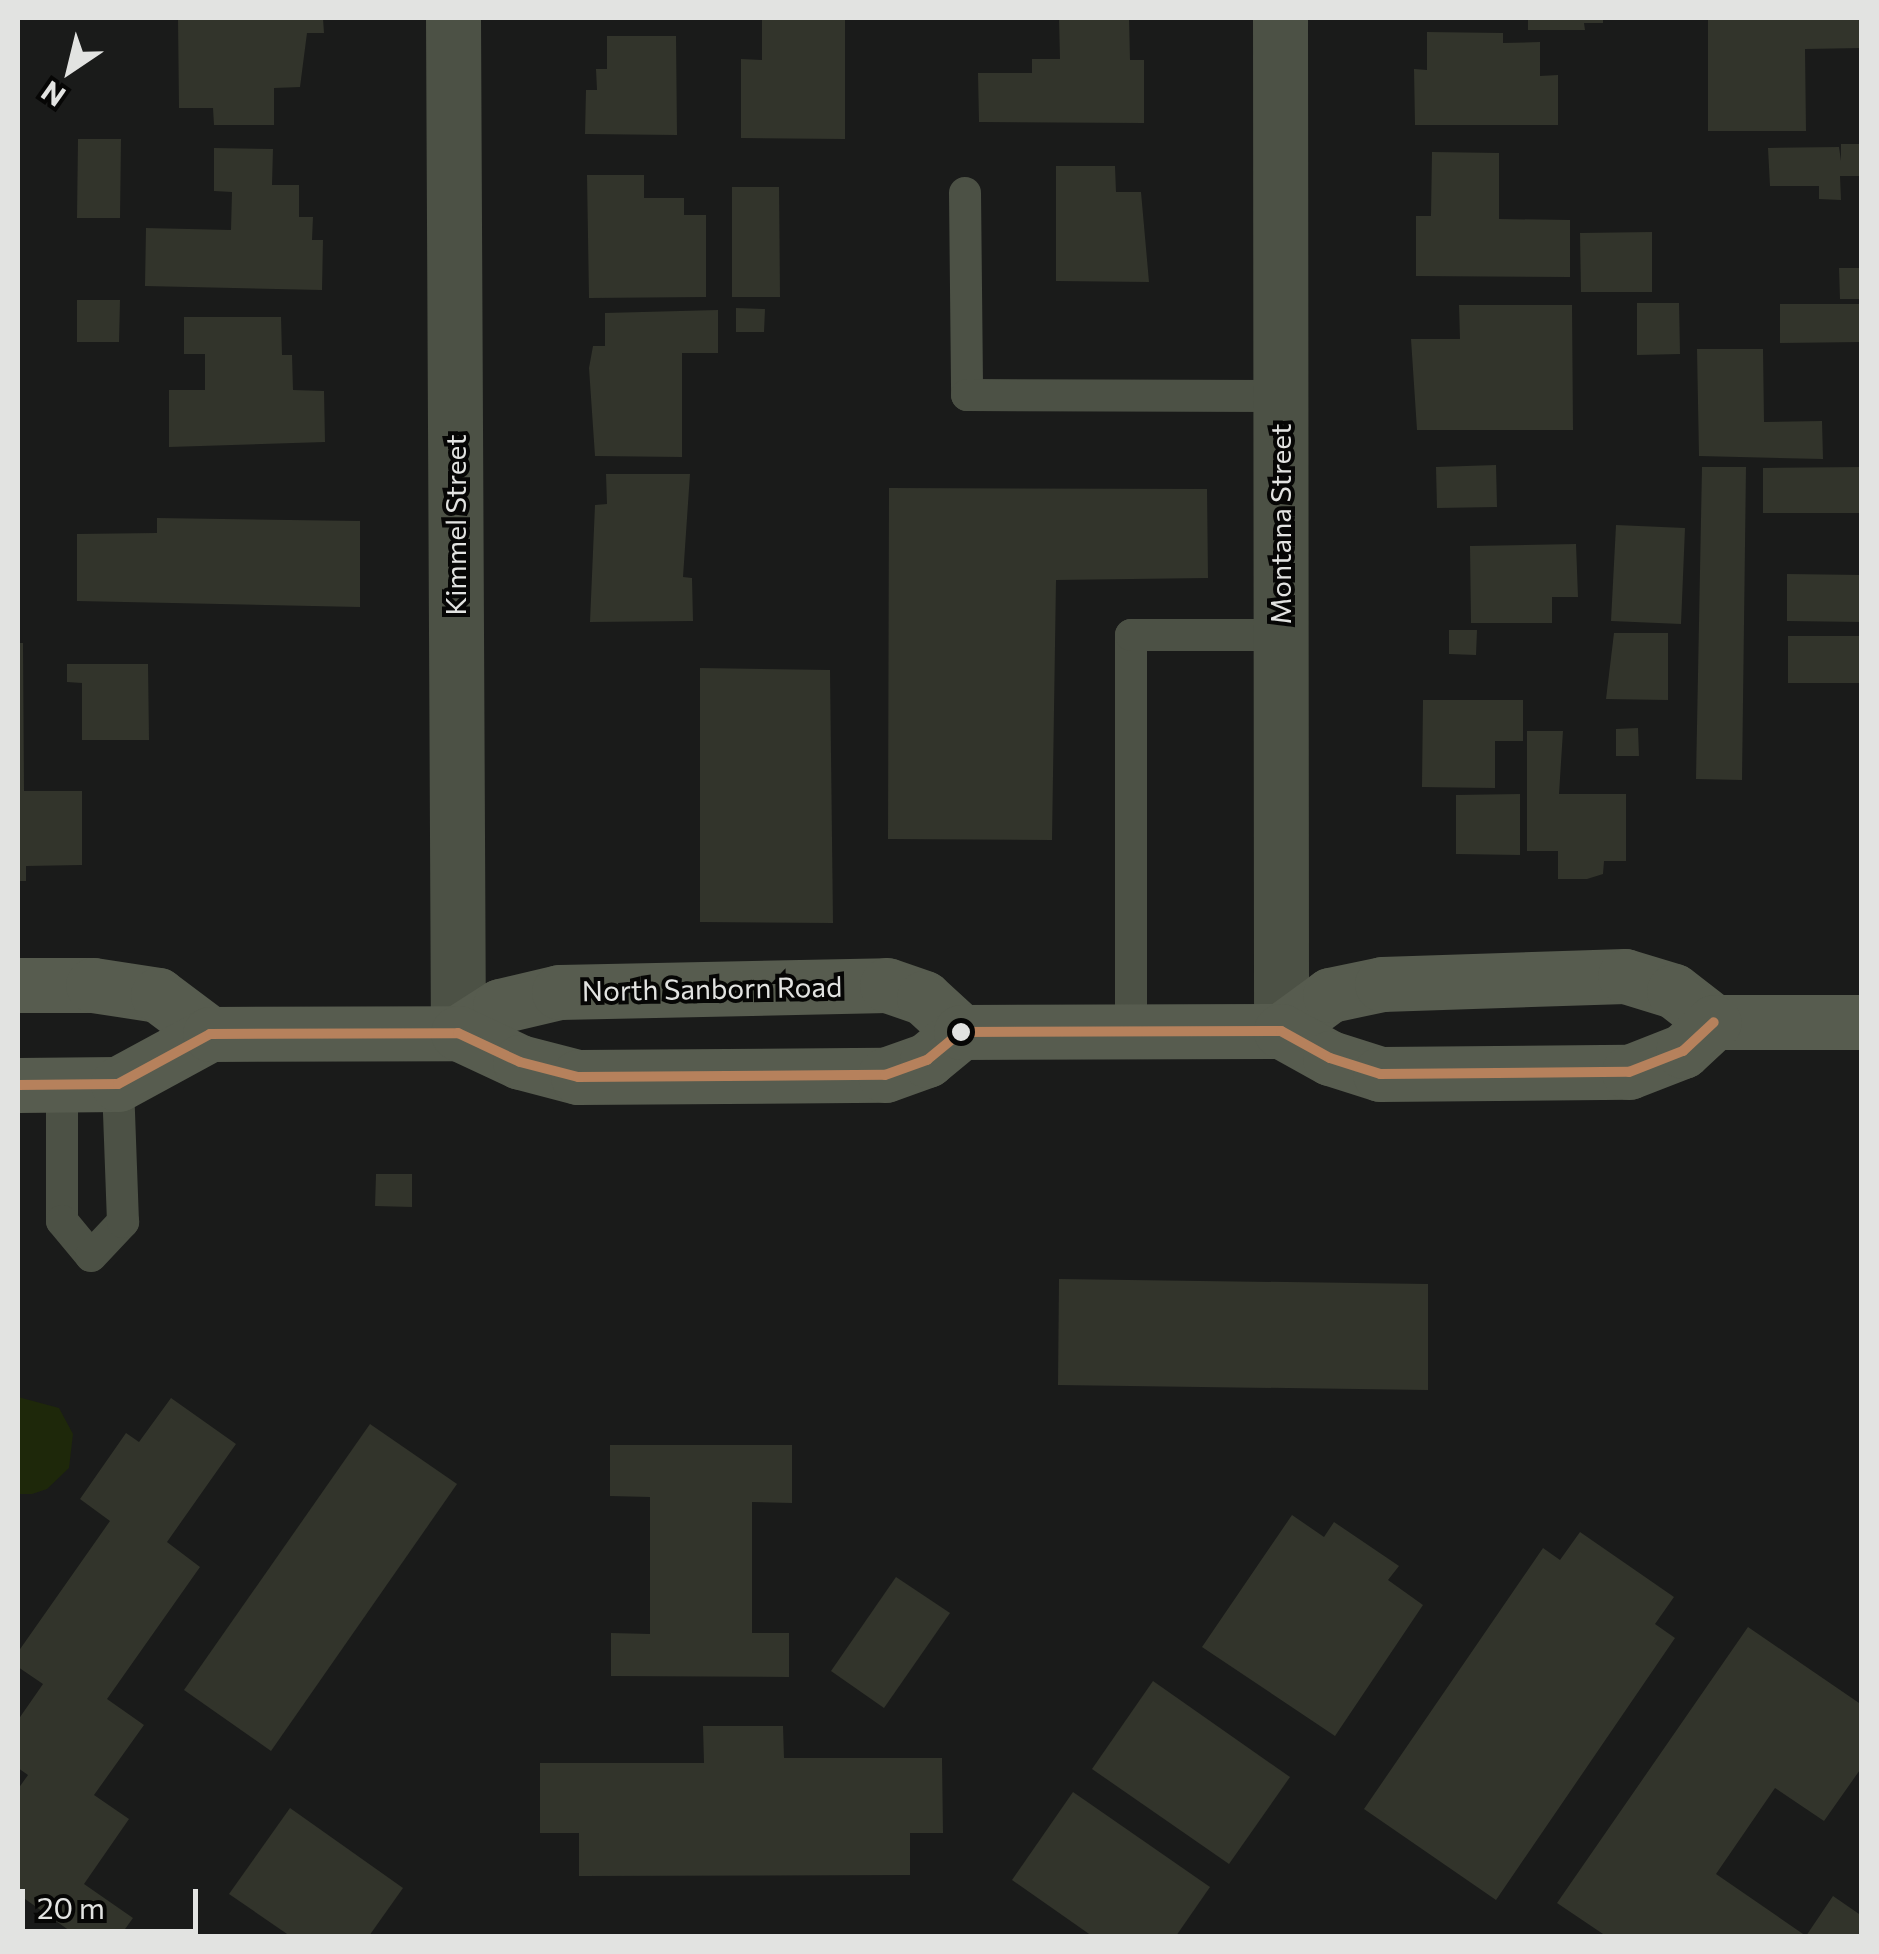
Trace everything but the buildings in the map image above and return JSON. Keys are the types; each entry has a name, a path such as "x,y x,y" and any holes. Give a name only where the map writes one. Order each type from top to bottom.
{"main road":[{"path":"1281,1031 1330,995 1382,984 1625,976 1674,992 1714,1022 1862,1022"},
{"path":"18,986 93,985 158,996 210,1034"},
{"name":"North Sanborn Road","path":"458,1033 500,1006 560,992 888,985 924,998 960,1032"},
{"path":"40,1085 118,1084 210,1034 458,1033 520,1062 578,1077 885,1075 926,1060 960,1032 1281,1031 1330,1058 1380,1074 1630,1072 1682,1051 1714,1022"}],"street":[{"name":"Kimmel Street","path":"452,18 458,1033"},
{"name":"Montana Street","path":"1280,18 1281,1031"}],"lane":[{"path":"965,193 966,395 1280,396"},
{"path":"1131,1032 1130,635 1280,635"},
{"path":"40,1085 62,1221 92,1265 123,1222 118,1084"}],"green space":[{"path":"18,1397 59,1408 73,1434 69,1468 47,1489 32,1494 18,1494"}],"transit line":[{"path":"18,1085 118,1084 210,1034 458,1033 520,1062 578,1077 885,1075 927,1060 961,1032 1281,1031 1330,1058 1380,1074 1629,1072 1683,1051 1714,1022"}]}
